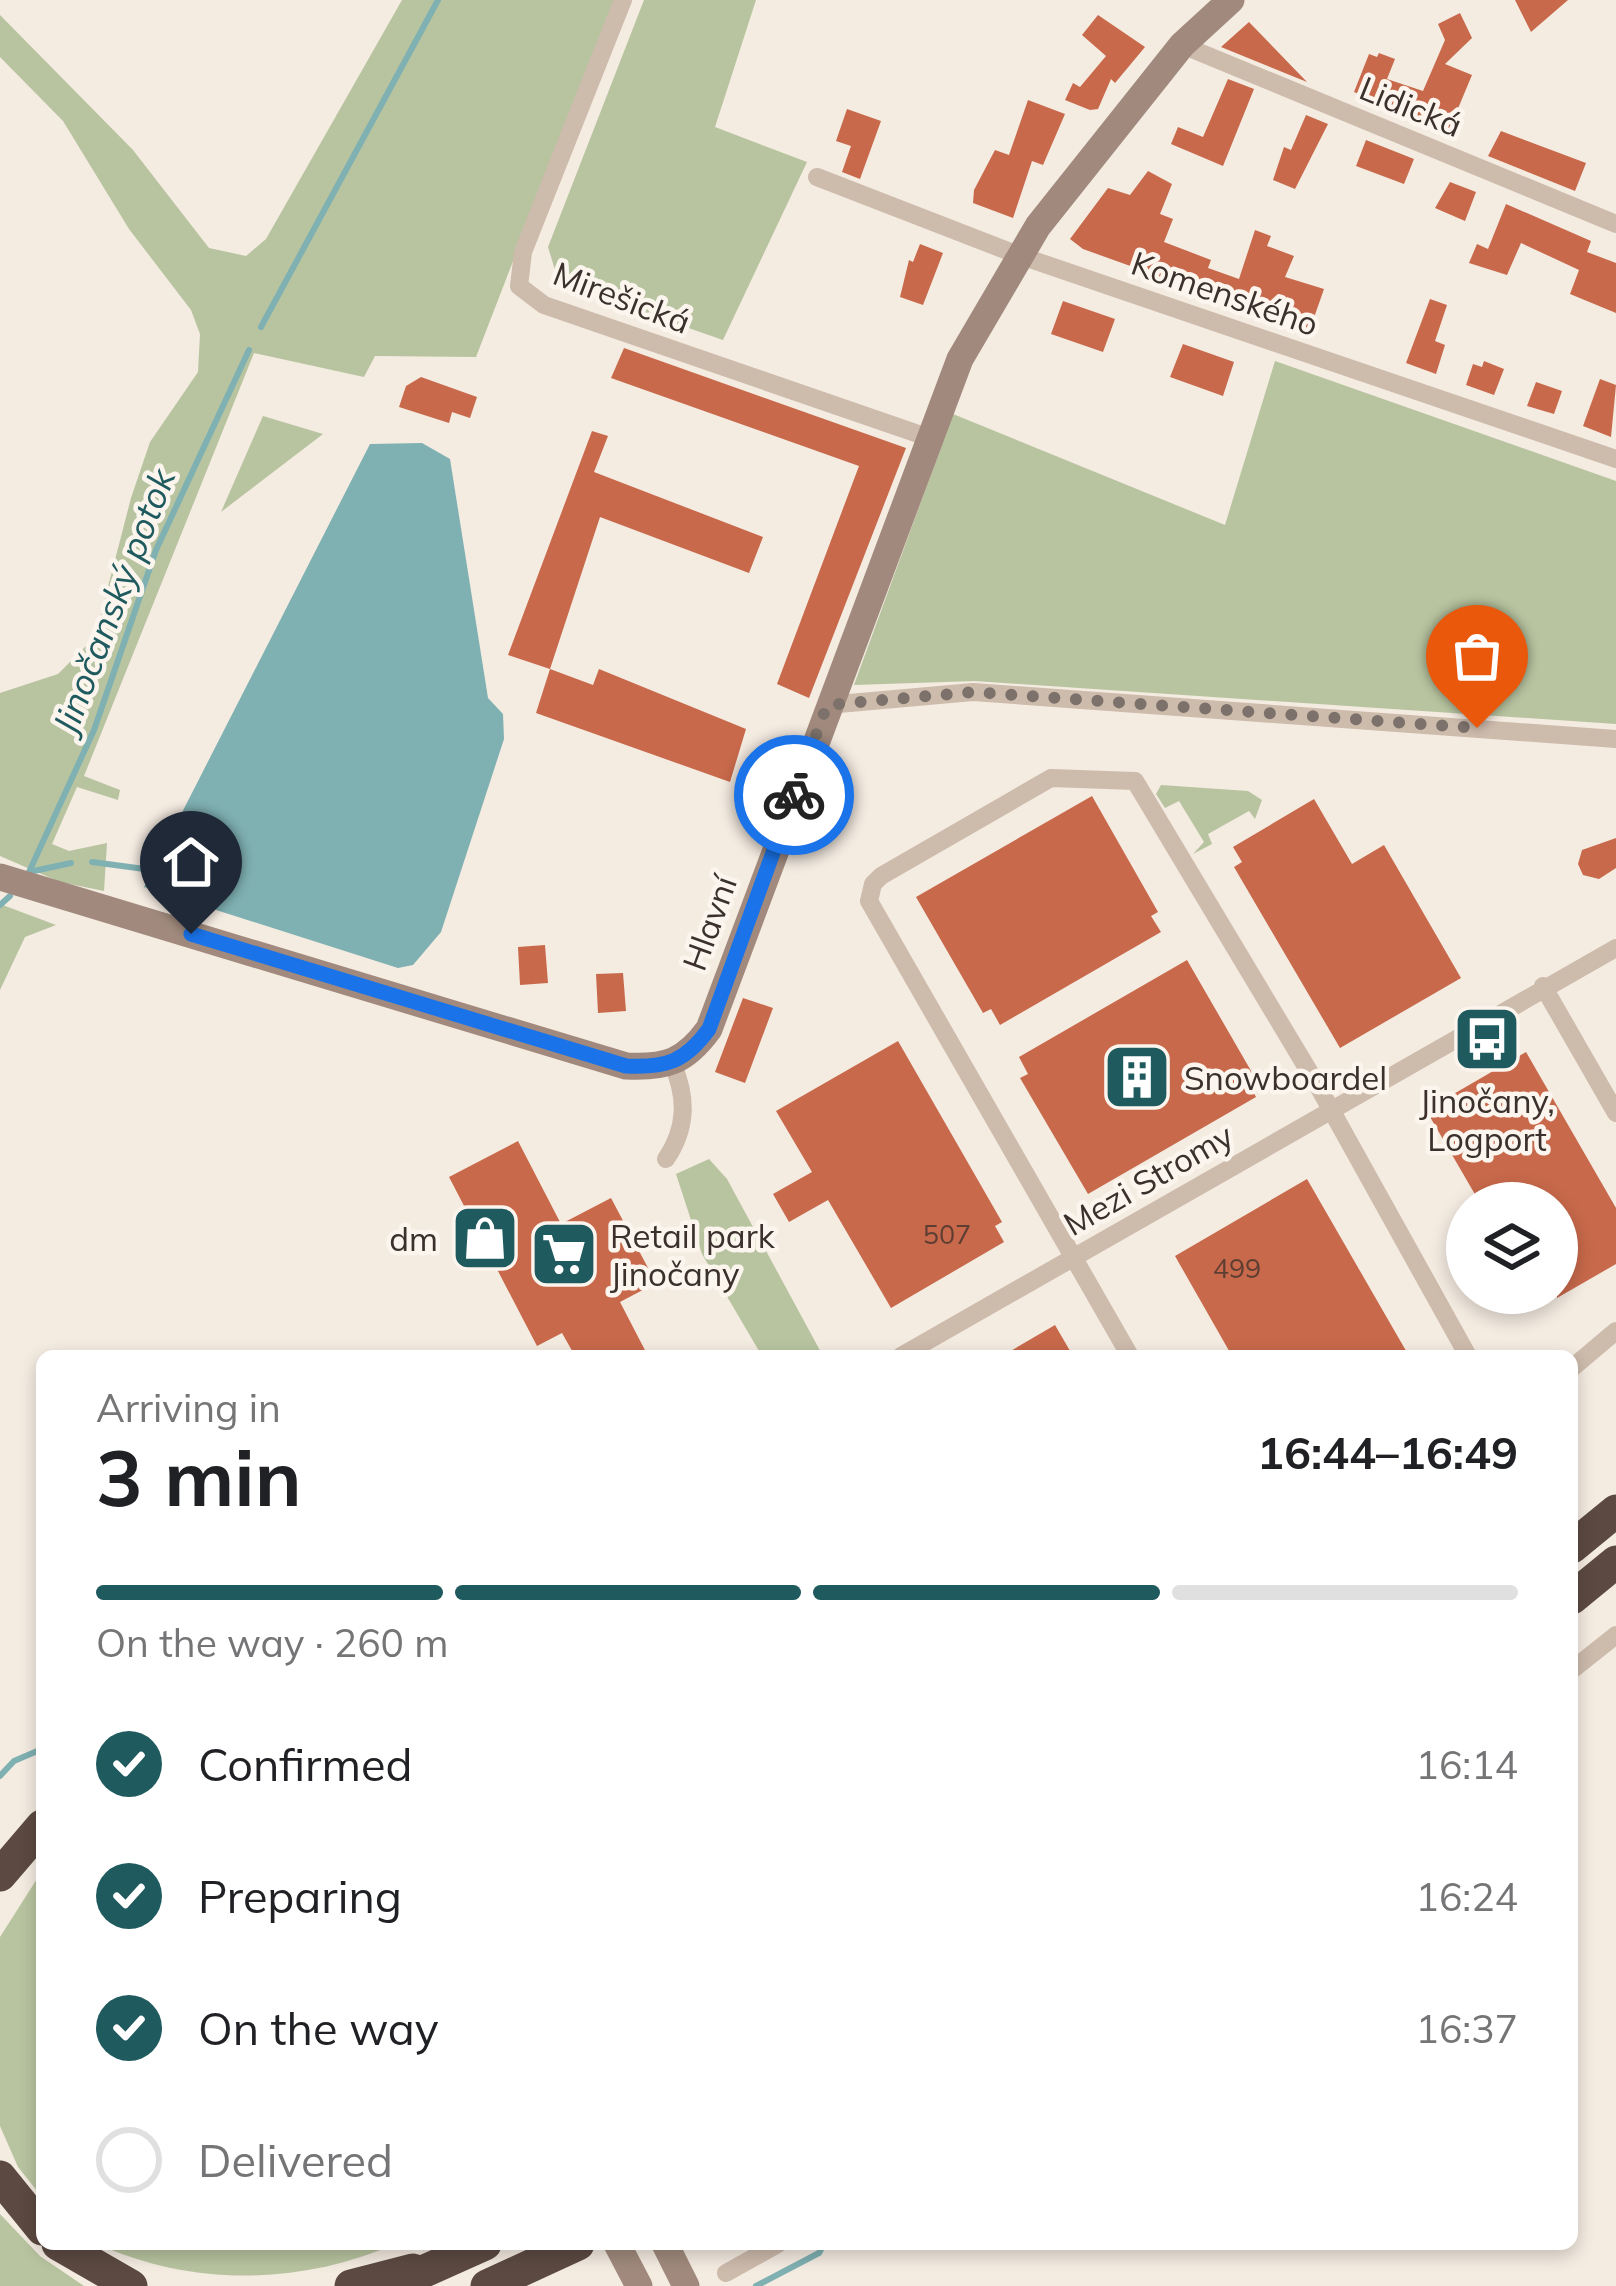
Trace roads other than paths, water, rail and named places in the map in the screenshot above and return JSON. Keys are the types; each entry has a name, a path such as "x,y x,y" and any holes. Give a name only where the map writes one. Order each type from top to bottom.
{"highway":[{"path":"1578,1542 1616,1511"},
{"path":"1578,1593 1616,1562"},
{"path":"0,1875 36,1833"},
{"path":"0,2177 36,2222"},
{"path":"68,2250 130,2286"},
{"path":"391,2286 472,2250"},
{"path":"488,2286 565,2250"},
{"path":"351,2286 449,2260"},
{"path":"500,2286 542,2261"}],"street":[{"name":"Mirešická","path":"623,0 523,252 519,286 544,304 927,437"},
{"name":"Hlavní","path":"673,1065 693,1051 709,1029 960,359 1018,255 1182,46 1231,0"},
{"name":"Lidická","path":"1182,46 1616,224"},
{"name":"Komenského","path":"817,178 1018,255 1616,459"},
{"path":"827,705 974,692 1616,739"},
{"path":"1127,1350 869,901 872,884 881,876 1059,776 1135,781 1331,1108 1465,1350"},
{"path":"0,877 626,1066 673,1065 684,1098 683,1124 666,1159"},
{"name":"Mezi Stromy","path":"912,1350 1615,947"},
{"path":"1543,986 1616,1113"},
{"path":"1578,1362 1616,1331"},
{"path":"1578,1665 1616,1636"},
{"path":"620,2250 639,2286"},
{"path":"667,2250 686,2286"},
{"path":"726,2272 767,2250"}],"water":[{"path":"422,443 450,459 488,698 503,714 504,739 441,932 413,965 398,968 144,887 370,444"}],"waterway":[{"name":"Jinočanský potok","path":"261,327 438,0"},
{"name":"Jinočanský potok","path":"29,872 94,730 156,550 249,350"},
{"path":"92,862 152,870"},
{"path":"29,872 71,863"},
{"name":"Jinočanský potok","path":"0,905 10,896"},
{"path":"0,1776 14,1761 36,1752"},
{"path":"756,2286 821,2250"}],"place":[{"name":"Jinočany, Logport","path":"1487,1039"},
{"name":"Snowboardel","path":"1137,1077"},
{"name":"dm","path":"485,1238"},
{"name":"Retail park Jinočany","path":"564,1254"}]}
